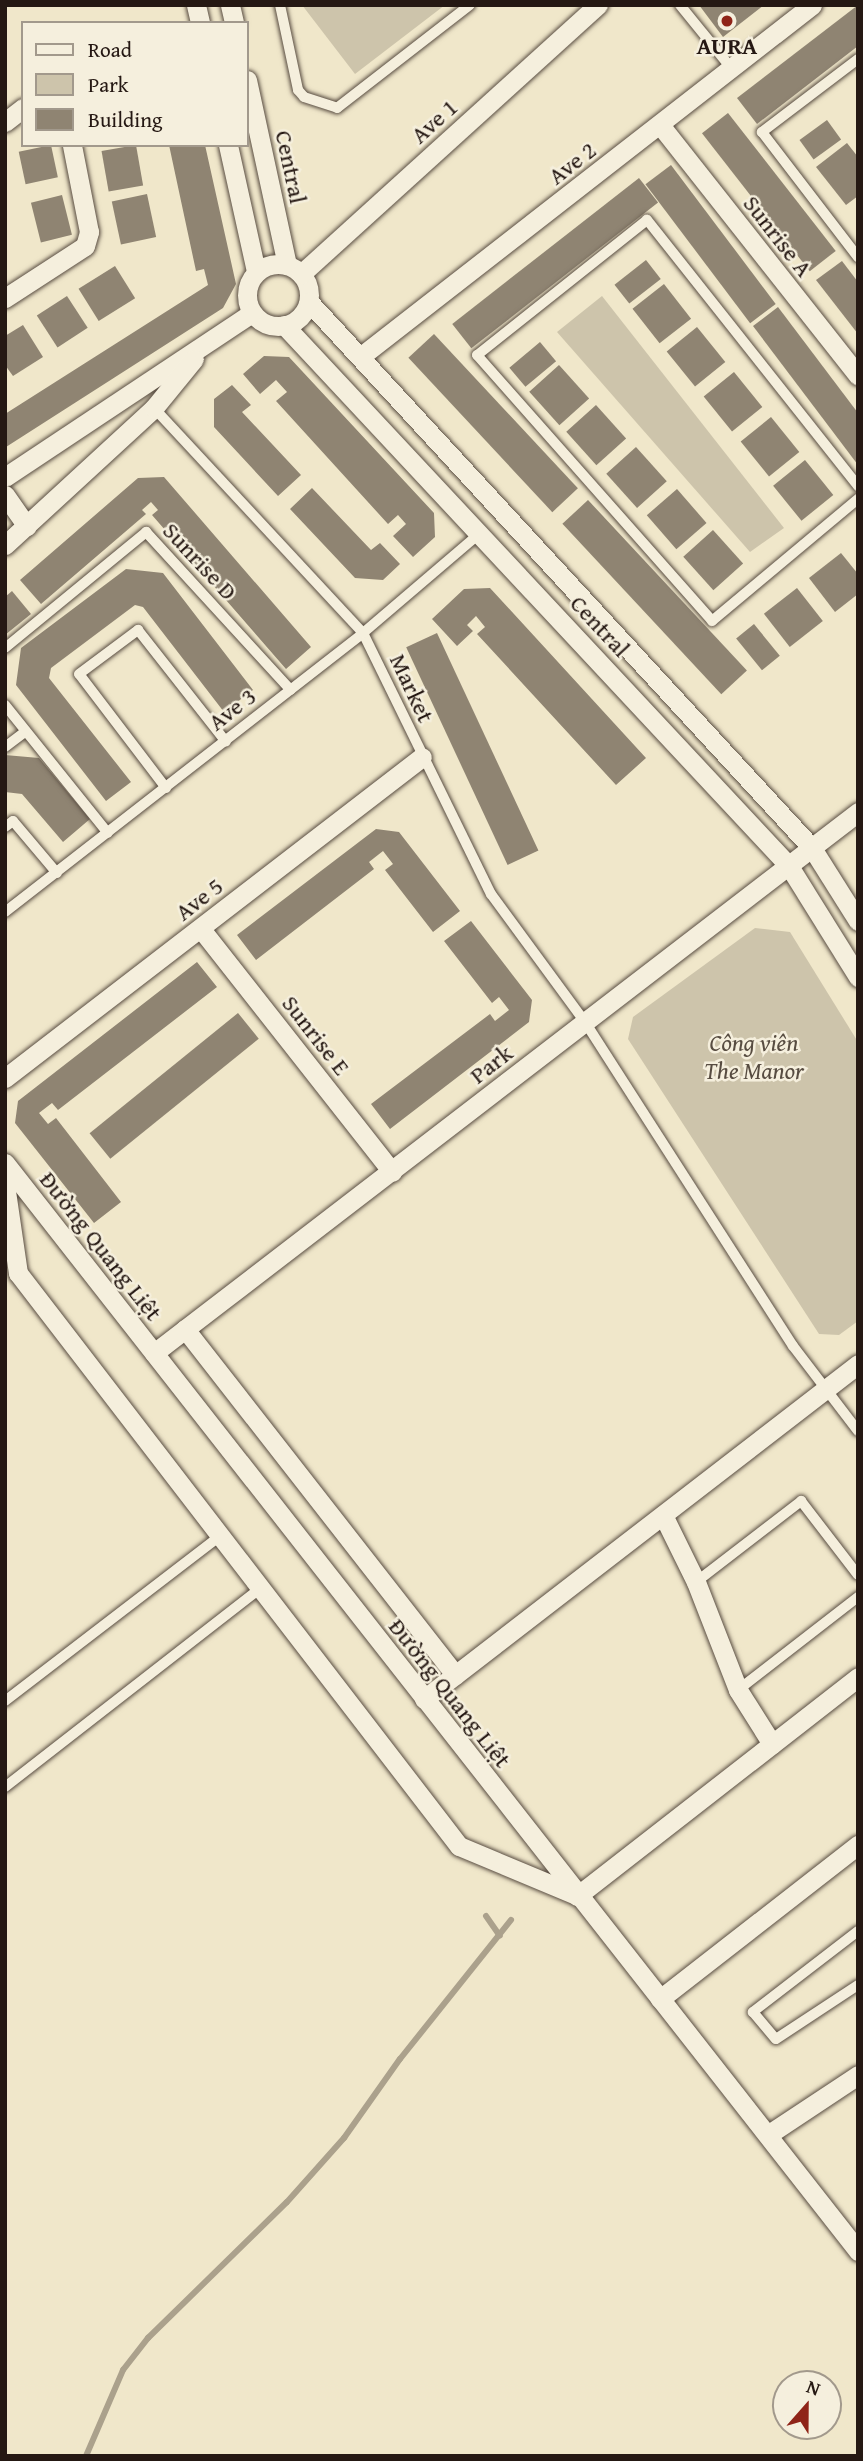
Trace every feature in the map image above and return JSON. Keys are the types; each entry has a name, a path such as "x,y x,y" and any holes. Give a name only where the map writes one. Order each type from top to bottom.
{"street":[{"name":"Ave 2","path":"360,358 661,126 812,5"},
{"name":"Ave 1","path":"294,269 591,8"},
{"name":"Central","path":"248,84 294,269"},
{"path":"5,122 21,110"},
{"name":"Sunrise A","path":"661,126 858,375"},
{"path":"5,298 85,246 89,232 72,147"},
{"path":"228,147 256,271 247,289 253,313 266,324 284,325 297,320 309,302 294,269 274,263 256,271"},
{"name":"Central","path":"309,302 812,848 858,921"},
{"path":"5,477 253,313"},
{"name":"Central","path":"284,325 789,866 858,977"},
{"path":"5,545 154,408 207,343"},
{"path":"108,409 127,433"},
{"path":"5,495 27,526"},
{"name":"Ave 5","path":"5,1078 422,757"},
{"name":"Park","path":"154,1353 858,813"},
{"name":"Sunrise E","path":"201,929 392,1172"},
{"name":"Đường Quang Liệt","path":"5,1164 577,1896 769,2134 858,2250"},
{"path":"5,1184 18,1273 459,1846 577,1896 858,1677"},
{"path":"185,1329 455,1675"},
{"path":"424,1699 858,1364"},
{"path":"663,1515 696,1582 738,1690 772,1744"},
{"path":"660,1999 857,1846"},
{"path":"769,2134 858,2075"}],"lane":[{"path":"280,5 298,90 304,97 337,108 470,5"},
{"path":"680,5 732,69"},
{"path":"858,60 762,132 858,257"},
{"path":"858,486 647,220 477,355 712,621 858,499"},
{"name":"Market","path":"154,408 363,633 491,894 585,1022 793,1346 858,1431"},
{"name":"Sunrise D","path":"5,648 146,532 290,690"},
{"name":"Ave 3","path":"5,912 363,633 480,533"},
{"path":"166,788 79,674 138,630 226,742"},
{"path":"5,705 108,834"},
{"path":"5,747 26,731"},
{"path":"5,827 13,821 57,873"},
{"path":"696,1582 801,1501 858,1575"},
{"path":"5,1701 220,1536"},
{"path":"5,1787 261,1588"},
{"path":"738,1690 858,1597"},
{"path":"858,1931 753,2012 776,2039 858,1985"}],"green space":[{"path":"302,5 445,5 355,74"},
{"path":"602,296 784,528 750,552 557,332"},
{"name":"Công viên The Manor","path":"755,928 790,932 858,1042 858,1321 839,1335 819,1334 628,1039 633,1017"}],"building":[{"name":"AURA","path":"699,5 764,5 723,37"},
{"path":"858,5 858,46 757,124 737,98"},
{"path":"728,113 836,251 810,271 702,133"},
{"path":"827,120 841,139 814,159 799,140"},
{"path":"847,143 858,157 858,196 846,205 816,167"},
{"path":"51,147 58,177 26,184 19,152"},
{"path":"136,147 143,185 109,191 102,151"},
{"path":"169,147 205,147 236,284 223,308 6,447 5,414 208,285 204,269 196,271"},
{"path":"671,165 776,304 750,323 645,184"},
{"path":"639,178 658,202 471,348 452,324"},
{"path":"147,194 156,237 121,245 112,201"},
{"path":"62,195 72,235 41,243 31,203"},
{"path":"646,260 661,279 629,304 614,285"},
{"path":"842,261 858,282 858,334 816,280"},
{"path":"115,266 135,298 99,321 79,289"},
{"path":"664,284 691,319 660,343 632,309"},
{"path":"67,296 88,328 58,347 37,316"},
{"path":"778,307 858,413 858,465 753,326"},
{"path":"23,325 43,357 13,376 5,365 5,336"},
{"path":"697,327 725,362 695,387 667,352"},
{"path":"434,334 578,488 552,512 408,358"},
{"path":"540,342 556,361 525,387 509,368"},
{"path":"264,356 289,357 434,513 435,537 413,557 393,536 406,524 398,515 388,524 276,401 287,392 276,380 260,394 243,374"},
{"path":"559,365 589,398 559,425 529,392"},
{"path":"734,372 762,407 732,432 704,397"},
{"path":"232,385 251,405 242,412 301,475 278,496 214,427 214,399"},
{"path":"596,405 626,438 596,465 566,432"},
{"path":"771,417 799,452 769,477 741,442"},
{"path":"636,447 667,481 637,508 606,474"},
{"path":"805,460 833,495 801,521 773,486"},
{"path":"164,477 311,647 286,669 152,515 158,510 151,502 142,510 146,514 41,604 20,580 138,478"},
{"path":"312,488 371,550 380,543 400,564 383,580 355,578 290,509"},
{"path":"677,489 707,523 676,549 647,515"},
{"path":"588,500 747,670 721,694 562,524"},
{"path":"713,530 743,563 713,590 683,557"},
{"path":"841,553 858,574 858,594 835,612 809,578"},
{"path":"126,569 163,573 253,690 224,712 143,607 135,605 51,668 49,678 131,782 106,801 16,685 21,648"},
{"path":"490,588 646,758 616,785 477,634 485,627 476,616 467,625 473,631 457,646 432,619 464,589"},
{"path":"797,588 823,621 790,647 764,614"},
{"path":"12,591 31,614 5,635 5,597"},
{"path":"754,624 780,656 762,670 736,638"},
{"path":"437,633 538,851 508,865 406,647"},
{"path":"5,755 39,758 90,819 63,842 22,794 5,792"},
{"path":"376,829 399,832 460,911 433,932 385,870 393,864 383,851 369,862 374,869 256,960 237,935"},
{"path":"471,921 532,1000 529,1022 390,1129 371,1104 490,1014 495,1021 509,1010 499,997 492,1003 444,941"},
{"path":"197,962 217,987 58,1110 52,1103 39,1113 48,1124 56,1118 121,1202 94,1223 15,1123 18,1101"},
{"path":"238,1013 259,1039 110,1159 90,1133"}],"waterway":[{"path":"486,1916 500,1936"},
{"path":"86,2456 123,2370 148,2338 287,2202 344,2138 400,2059 511,1920"}],"place":[{"name":"AURA","path":"727,21"}]}
